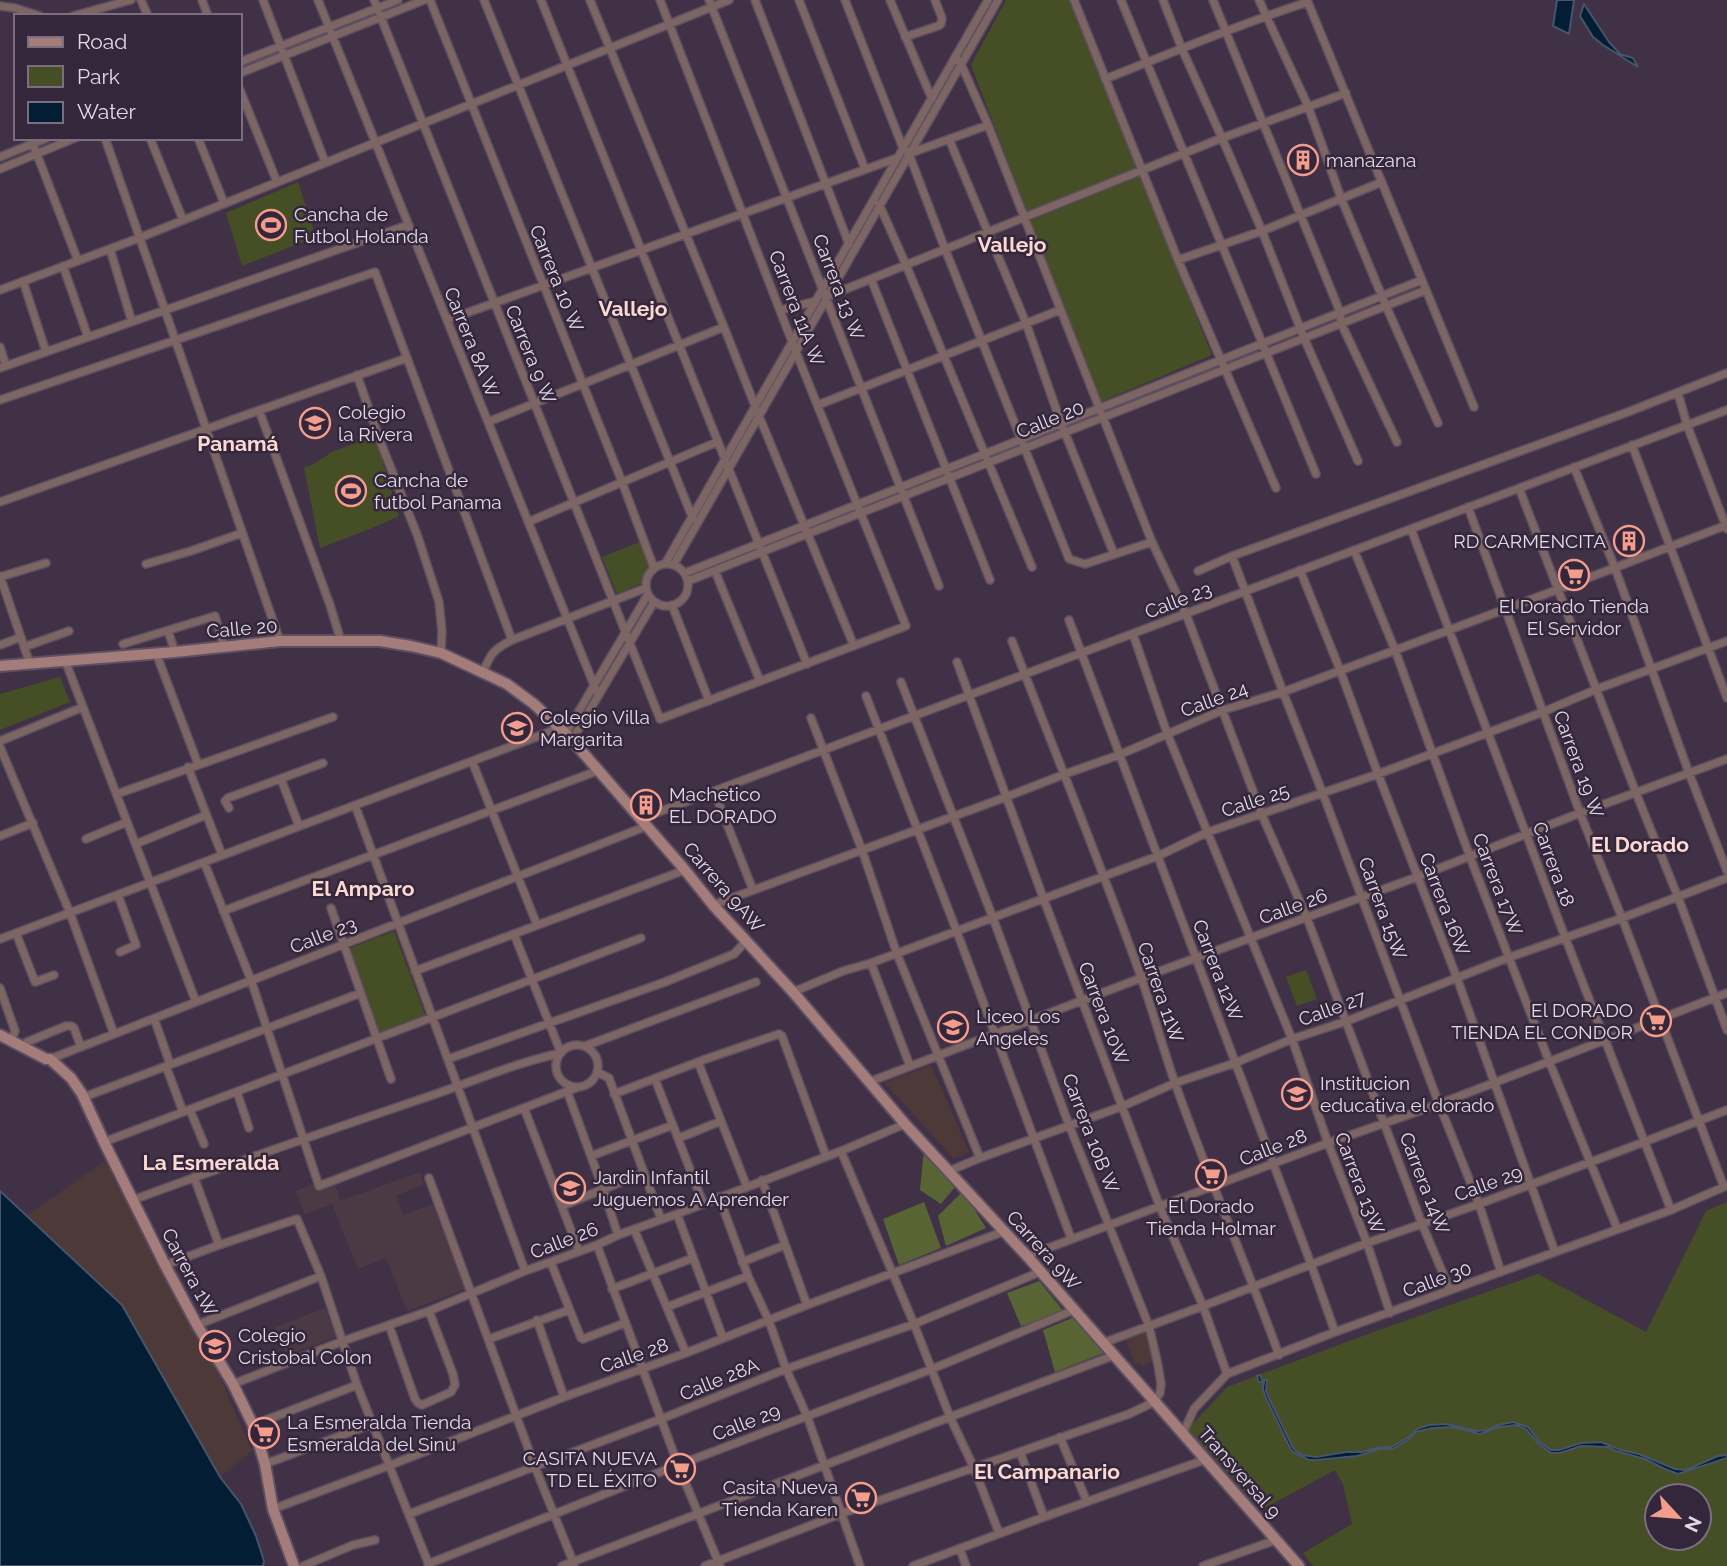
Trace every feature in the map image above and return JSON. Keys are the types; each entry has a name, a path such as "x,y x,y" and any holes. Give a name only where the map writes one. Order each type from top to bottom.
{"main road":[{"name":"Calle 20","path":"0,666 280,641 380,641 441,653 507,684"},
{"name":"Carrera 9AW","path":"507,684 534,704 566,734 905,1124"},
{"name":"Carrera 1W","path":"0,1035 50,1059 71,1078 84,1097 165,1265 233,1384 253,1425 265,1464 273,1508 294,1566"},
{"name":"Carrera 9W","path":"905,1124 1005,1231 1154,1402"},
{"name":"Transversal 9","path":"1154,1402 1299,1566"}],"street":[{"path":"96,13 130,0"},
{"path":"263,0 325,162"},
{"name":"Carrera 8A W","path":"317,0 598,695"},
{"path":"242,61 328,27 376,4 398,0"},
{"path":"242,73 424,0"},
{"name":"Carrera 10 W","path":"430,0 622,482 653,568"},
{"path":"484,0 696,526"},
{"path":"541,0 807,664"},
{"path":"590,0 854,646 709,701 672,606"},
{"name":"Carrera 11A W","path":"660,0 796,352 906,626 854,646"},
{"path":"0,290 139,238 669,24 711,4 729,0"},
{"path":"755,0 852,254"},
{"path":"799,0 865,169"},
{"path":"845,0 1069,559 1086,564 1152,542"},
{"path":"890,0 936,109"},
{"path":"905,37 941,24 942,18 934,0"},
{"path":"446,320 897,158 906,151 936,109 998,0"},
{"path":"1074,0 1178,260 1276,488"},
{"path":"1121,0 1317,474"},
{"path":"1163,0 1358,461"},
{"path":"1213,0 1340,312 1341,323 1397,442"},
{"path":"1259,0 1308,106 1341,198 1438,423"},
{"path":"987,1 992,11"},
{"path":"825,294 880,206 932,99 987,1"},
{"path":"1105,79 1225,30 1308,1 1474,407"},
{"name":"Carrera 9 W","path":"376,4 660,719 709,701"},
{"name":"Carrera 13 W","path":"711,4 939,586"},
{"path":"0,6 34,14"},
{"name":"Carrera 14W","path":"956,57 988,125 1152,542 1185,614 1262,815 1307,918 1422,1224 1450,1290"},
{"path":"781,310 871,279 1222,138 1346,93"},
{"path":"242,95 277,182"},
{"path":"906,151 988,125"},
{"path":"948,139 1026,323 1061,423 1114,554"},
{"path":"0,157 42,140"},
{"path":"0,169 70,140"},
{"path":"105,140 280,641"},
{"path":"151,140 183,220"},
{"path":"199,140 224,203"},
{"path":"33,144 78,261"},
{"path":"674,565 796,352 849,243 897,158"},
{"path":"1178,260 1262,231 1382,182"},
{"path":"874,198 906,265 1032,567"},
{"path":"0,347 3,367 408,225"},
{"path":"110,249 132,322"},
{"path":"63,266 88,337"},
{"path":"0,400 374,272 512,640"},
{"path":"871,279 990,580"},
{"name":"Calle 20","path":"686,577 715,571 805,525 1422,279"},
{"path":"23,281 46,352"},
{"name":"Calle 20","path":"686,577 760,548 808,534 1426,290"},
{"path":"664,564 816,300"},
{"path":"818,405 1060,310"},
{"path":"488,422 724,327"},
{"path":"0,502 407,358"},
{"path":"1198,571 1232,556 1727,373"},
{"path":"1182,375 1186,385"},
{"path":"357,376 418,537 439,602 441,653"},
{"path":"1146,390 1149,399"},
{"path":"1678,393 1687,425 1726,526"},
{"path":"258,410 341,641"},
{"name":"Calle 23","path":"50,1059 517,877 714,792 1727,410"},
{"path":"528,522 717,442"},
{"path":"1632,446 1727,698"},
{"path":"1574,467 1615,568 1727,871"},
{"path":"1519,488 1727,1030"},
{"name":"Carrera 19 W","path":"1468,507 1580,813 1726,1187"},
{"name":"Calle 24","path":"713,905 1119,755 1223,710 1283,692 1726,526"},
{"name":"Carrera 18","path":"1411,529 1671,1210"},
{"path":"146,564 242,533"},
{"name":"Carrera 17W","path":"1354,550 1395,650 1470,857 1549,1061 1617,1228"},
{"name":"Carrera 15W","path":"1232,556 1479,1204 1501,1272"},
{"path":"30,664 0,576 46,563"},
{"path":"664,564 680,568 686,577 688,589 685,597 672,606 662,606 654,602 647,591 646,580 653,568 664,564"},
{"name":"Carrera 16W","path":"1300,570 1457,978 1555,1252"},
{"path":"715,571 760,681"},
{"path":"483,673 496,648 613,601 647,591"},
{"path":"566,734 647,591"},
{"path":"0,939 472,761 566,734 598,695 654,602"},
{"path":"123,644 215,616 224,648"},
{"name":"Carrera 12W","path":"1069,620 1335,1332"},
{"path":"24,647 69,631"},
{"path":"169,631 175,652"},
{"name":"Carrera 13W","path":"1133,634 1167,733 1292,1040 1390,1313"},
{"path":"0,645 21,637"},
{"name":"Carrera 11W","path":"1012,641 1065,774 1141,978 1175,1083 1279,1354"},
{"name":"Calle 25","path":"793,992 843,971 1044,900 1158,856 1208,832 1324,794 1727,641"},
{"path":"156,653 198,764"},
{"path":"65,660 196,1002"},
{"name":"Carrera 10W","path":"957,662 1160,1207 1203,1306 1227,1374"},
{"name":"Carrera 10B W","path":"901,682 1032,1020 1069,1125 1149,1326 1161,1384 1160,1393 1154,1402"},
{"path":"866,696 1071,1238"},
{"path":"0,741 83,707"},
{"path":"117,794 332,717"},
{"path":"811,718 862,850 897,954 980,1158"},
{"path":"0,747 69,913 114,1034"},
{"name":"Calle 26","path":"869,1082 1727,759"},
{"path":"472,761 537,925"},
{"path":"229,808 225,801 228,798 323,763"},
{"path":"188,767 222,855"},
{"path":"223,911 597,771"},
{"path":"281,779 299,826"},
{"path":"714,792 753,890"},
{"path":"355,805 525,1272"},
{"path":"135,844 206,815"},
{"path":"86,839 127,822"},
{"path":"0,836 33,823"},
{"path":"204,862 251,980 319,1186 585,1086 593,1081 598,1065 592,1051 585,1046"},
{"path":"415,971 685,870"},
{"name":"Calle 27","path":"949,1171 1123,1106 1175,1083 1236,1063 1510,957 1727,878"},
{"path":"118,895 136,945 120,952"},
{"path":"331,908 391,1079"},
{"path":"16,933 35,982 54,975"},
{"path":"514,934 561,1053"},
{"path":"104,1142 641,938"},
{"path":"448,1059 665,982 734,954 747,940"},
{"path":"871,963 909,1066"},
{"path":"133,1200 303,1138 523,1063 561,1053 572,1046 585,1046 756,982"},
{"path":"0,988 15,1031 11,1041"},
{"path":"84,1097 361,993"},
{"name":"Calle 28","path":"1027,1256 1439,1104 1727,993"},
{"path":"154,1018 168,1065 204,1144"},
{"path":"24,1047 27,1042 66,1026 71,1026 81,1047"},
{"path":"614,1094 776,1034 782,1036 826,1156"},
{"path":"561,1053 556,1061 556,1070 560,1079 576,1088"},
{"path":"698,1062 747,1186"},
{"path":"597,1072 608,1078 661,1219"},
{"path":"655,1079 704,1203"},
{"path":"568,1091 618,1235"},
{"path":"237,1092 249,1128"},
{"path":"524,1108 579,1251"},
{"name":"Calle 29","path":"1103,1343 1727,1110"},
{"path":"679,1138 721,1121"},
{"name":"Calle 26","path":"233,1384 429,1311 905,1124"},
{"path":"590,1156 673,1125"},
{"path":"841,1151 999,1533"},
{"path":"562,1206 643,1173"},
{"path":"194,1177 219,1245"},
{"path":"429,1178 535,1467 574,1564"},
{"path":"762,1181 807,1305"},
{"name":"Calle 30","path":"1183,1433 1194,1409 1227,1374 1671,1210 1726,1187"},
{"path":"719,1197 742,1262 807,1416 860,1566"},
{"path":"677,1214 723,1338"},
{"path":"165,1265 297,1219 321,1276 357,1385 429,1565"},
{"path":"634,1229 686,1353"},
{"name":"Calle 28","path":"273,1508 1005,1231"},
{"path":"597,1245 678,1465 719,1564"},
{"path":"742,1262 785,1245"},
{"path":"612,1289 693,1258"},
{"path":"551,1263 583,1339 625,1323"},
{"name":"Calle 28A","path":"409,1514 786,1369 914,1324 1040,1272"},
{"path":"197,1325 321,1276"},
{"path":"667,1307 748,1276"},
{"path":"489,1339 569,1310"},
{"name":"Calle 29","path":"429,1565 678,1465 932,1369 1074,1310"},
{"path":"388,1325 415,1399 422,1405 451,1392 455,1385 429,1311"},
{"path":"537,1320 564,1397"},
{"path":"562,1566 574,1564 698,1512 1115,1355"},
{"path":"253,1425 357,1385"},
{"path":"705,1566 719,1564 843,1513 1129,1414 1154,1402"},
{"path":"265,1464 372,1424"},
{"path":"1060,1437 1087,1502"},
{"path":"1020,1452 1044,1517"},
{"path":"914,1566 1207,1459"},
{"path":"303,1566 353,1545 375,1539"},
{"path":"1203,1566 1276,1540"},
{"path":"960,1549 966,1566"}],"shaded area":[{"path":"931,1065 969,1152 954,1159 885,1083"},
{"path":"105,1161 221,1379 252,1451 220,1477 122,1305 26,1216"},
{"path":"420,1172 424,1184 396,1196 403,1215 433,1204 466,1289 407,1311 386,1258 358,1269 332,1204 305,1214 295,1191 314,1184 316,1189 321,1191 335,1184 340,1201"},
{"path":"325,1308 336,1337 286,1356 275,1327"},
{"path":"1146,1332 1155,1360 1142,1366 1140,1363 1135,1365 1126,1339"}],"green space":[{"path":"1006,0 1070,0 1137,167 1027,212 971,65"},
{"path":"1140,176 1212,355 1101,402 1029,221"},
{"name":"Cancha de Futbol Holanda","path":"298,182 316,237 242,266 226,213"},
{"name":"Cancha de futbol Panama","path":"375,436 399,516 320,548 304,467 332,452"},
{"path":"642,541 650,564 642,583 617,594 602,557"},
{"path":"60,677 70,702 0,730 0,694"},
{"path":"394,931 426,1017 380,1034 348,949"},
{"path":"1306,970 1317,999 1297,1006 1286,977"},
{"path":"924,1150 955,1187 941,1204 920,1190"},
{"path":"965,1189 966,1196 986,1228 946,1246 938,1216"},
{"path":"924,1202 941,1248 899,1265 883,1219"},
{"path":"1727,1202 1727,1566 1313,1566 1303,1553 1352,1524 1343,1484 1335,1470 1261,1510 1188,1429 1227,1387 1538,1274 1646,1332 1706,1211"},
{"path":"1039,1281 1066,1314 1021,1326 1007,1293"},
{"path":"1076,1314 1109,1351 1055,1372 1043,1330"}],"water":[{"path":"1557,0 1574,0 1569,34 1553,26"},
{"path":"1584,4 1609,42 1620,54 1633,58 1638,67 1593,37 1580,16"},
{"path":"0,1191 122,1305 220,1477 241,1504 256,1536 264,1561 263,1566 0,1566"},
{"path":"1260,1375 1262,1380 1267,1380 1266,1391 1292,1446 1302,1455 1316,1457 1391,1447 1417,1429 1429,1425 1446,1424 1477,1431 1513,1422 1528,1427 1540,1442 1551,1450 1581,1443 1601,1442 1675,1469 1686,1470 1718,1456 1727,1455 1727,1458 1678,1474 1645,1459 1608,1447 1581,1446 1551,1453 1526,1429 1516,1425 1499,1427 1480,1434 1453,1427 1432,1428 1416,1432 1408,1440 1392,1449 1380,1449 1357,1456 1309,1460 1292,1451 1265,1396 1264,1382 1259,1382 1257,1376"}],"place":[{"name":"manazana","path":"1303,160"},
{"name":"Cancha de Futbol Holanda","path":"271,225"},
{"name":"Colegio la Rivera","path":"315,423"},
{"name":"Cancha de futbol Panama","path":"351,491"},
{"name":"RD CARMENCITA","path":"1629,541"},
{"name":"El Dorado Tienda El Servidor","path":"1574,575"},
{"name":"Colegio Villa Margarita","path":"517,728"},
{"name":"Machetico EL DORADO","path":"646,805"},
{"name":"El DORADO TIENDA EL CONDOR","path":"1656,1021"},
{"name":"Liceo Los Angeles","path":"953,1027"},
{"name":"Institucion educativa el dorado","path":"1297,1094"},
{"name":"El Dorado Tienda Holmar","path":"1211,1175"},
{"name":"Jardin Infantil Juguemos A Aprender","path":"570,1188"},
{"name":"Colegio Cristobal Colon","path":"215,1346"},
{"name":"La Esmeralda Tienda Esmeralda del Sinu","path":"264,1433"},
{"name":"CASITA NUEVA TD EL ÉXITO","path":"680,1469"},
{"name":"Casita Nueva Tienda Karen","path":"861,1498"}],"district":[{"name":"Vallejo","path":"1012,244"},
{"name":"Vallejo","path":"633,308"},
{"name":"Panamá","path":"238,443"},
{"name":"El Dorado","path":"1640,844"},
{"name":"El Amparo","path":"363,888"},
{"name":"La Esmeralda","path":"211,1162"},
{"name":"El Campanario","path":"1047,1471"}]}
